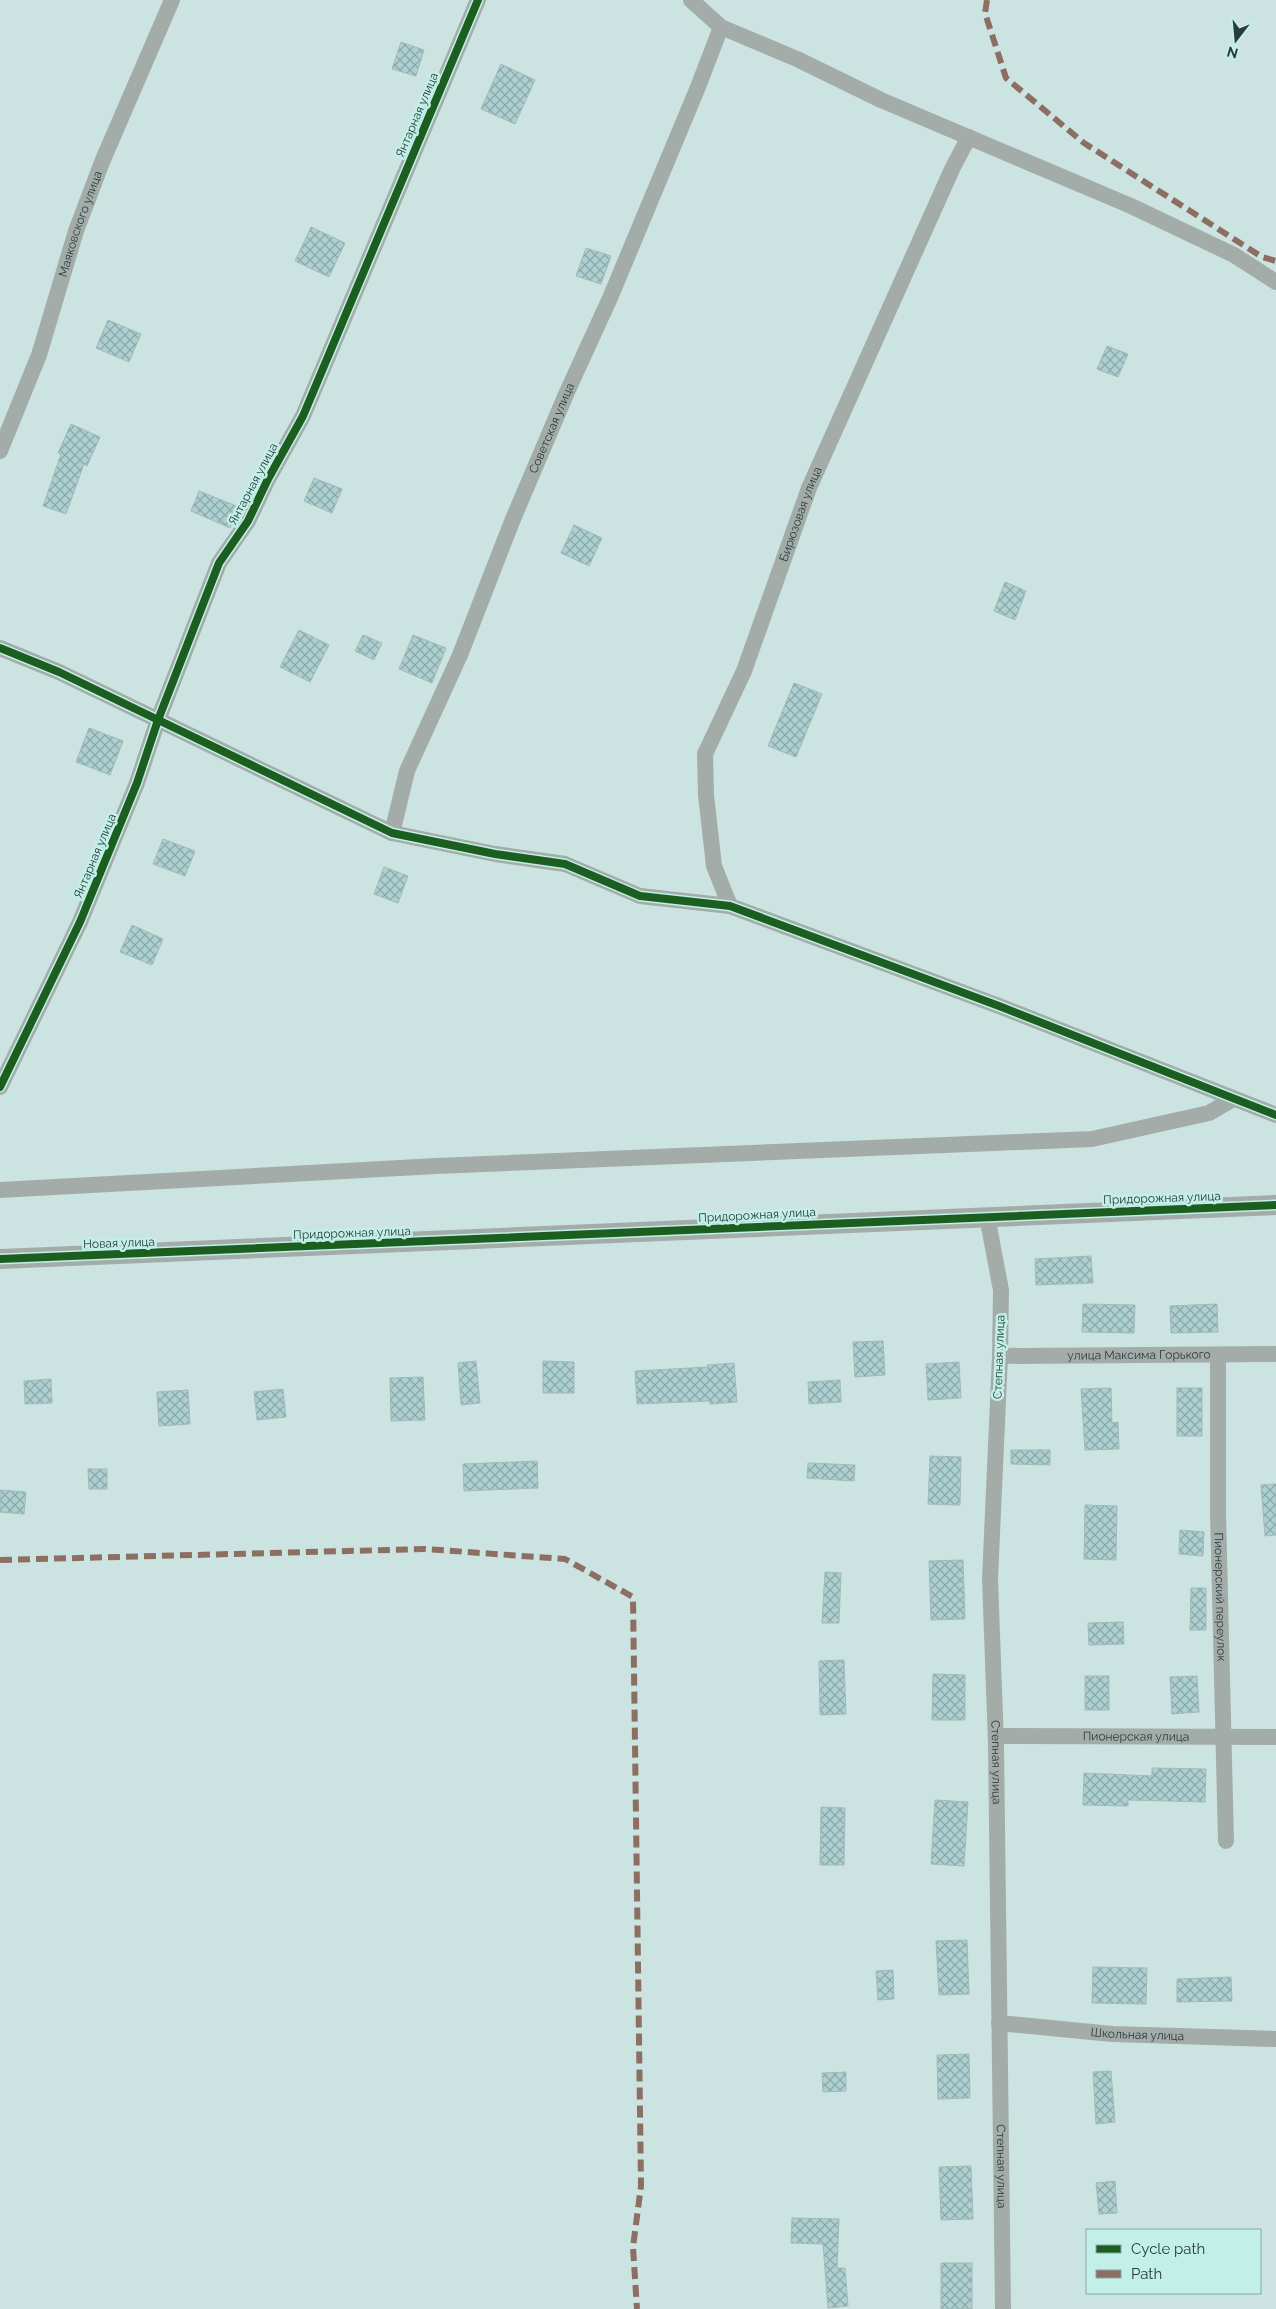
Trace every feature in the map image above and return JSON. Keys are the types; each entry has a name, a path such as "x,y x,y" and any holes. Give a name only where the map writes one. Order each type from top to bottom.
{"street":[{"name":"Маяковского улица","path":"0,451 39,355 76,231 102,162 172,0"},
{"name":"Янтарная улица","path":"0,1087 80,922 138,783 158,720 219,563 248,520 303,416 478,0"},
{"path":"691,0 721,27 797,59 881,100 1131,206 1234,254 1276,282"},
{"name":"Советская улица","path":"392,833 407,771 460,655 513,519 567,392 610,298 721,27"},
{"name":"Бирюзовая улица","path":"730,906 714,866 706,795 705,754 744,671 809,488 953,167 969,137"},
{"path":"0,648 59,672 392,833 495,854 565,864 640,896 730,906 999,1006 1276,1114"},
{"path":"0,1190 436,1166 1092,1139 1208,1113 1234,1099"},
{"name":"Придорожная улица","path":"239,1249 1276,1205"},
{"name":"Степная улица","path":"987,1216 1001,1290 1000,1356 990,1579 996,1736 1003,2309"},
{"name":"Новая улица","path":"0,1259 239,1249"},
{"name":"улица Максима Горького","path":"1000,1356 1276,1354"},
{"name":"Пионерский переулок","path":"1218,1355 1218,1513 1226,1841"},
{"name":"Пионерская улица","path":"996,1736 1276,1737"},
{"name":"Школьная улица","path":"999,2023 1103,2033 1276,2039"}],"building":[{"path":"401,42 424,50 416,76 392,69"},
{"path":"501,64 535,80 515,124 481,109"},
{"path":"311,227 345,243 329,277 295,261"},
{"path":"586,248 611,256 601,284 576,276"},
{"path":"108,320 141,334 129,362 96,348"},
{"path":"1107,346 1128,354 1118,377 1097,369"},
{"path":"71,424 100,437 87,466 84,464 66,514 43,506 61,454 58,453"},
{"path":"314,478 342,489 332,513 304,501"},
{"path":"199,491 239,507 230,528 191,511"},
{"path":"574,525 602,538 589,566 561,553"},
{"path":"1005,582 1026,591 1015,620 994,611"},
{"path":"299,630 329,645 310,682 280,667"},
{"path":"363,635 382,643 374,660 355,651"},
{"path":"413,635 446,648 432,683 399,669"},
{"path":"794,683 822,694 796,757 768,746"},
{"path":"89,728 123,741 110,775 76,762"},
{"path":"163,839 195,851 185,876 153,864"},
{"path":"384,867 408,876 398,903 374,894"},
{"path":"132,925 163,939 152,965 120,952"},
{"path":"1091,1256 1093,1283 1036,1285 1035,1259"},
{"path":"1083,1304 1135,1305 1134,1333 1082,1332"},
{"path":"1217,1304 1218,1332 1171,1333 1170,1306"},
{"path":"883,1341 885,1375 855,1377 853,1342"},
{"path":"476,1361 480,1403 461,1405 458,1363"},
{"path":"543,1361 574,1362 574,1393 543,1393"},
{"path":"959,1362 961,1398 928,1400 926,1364"},
{"path":"734,1363 737,1402 710,1404 710,1401 637,1404 635,1371 708,1367 707,1365"},
{"path":"423,1377 425,1420 391,1421 390,1378"},
{"path":"51,1379 52,1403 25,1404 24,1381"},
{"path":"840,1380 841,1402 809,1404 808,1382"},
{"path":"1111,1388 1112,1423 1118,1422 1119,1449 1085,1450 1081,1389"},
{"path":"1177,1388 1202,1388 1202,1436 1177,1436"},
{"path":"283,1389 286,1417 257,1420 254,1392"},
{"path":"188,1390 190,1424 159,1426 157,1392"},
{"path":"1011,1450 1050,1450 1050,1465 1011,1464"},
{"path":"930,1456 961,1457 960,1505 928,1504"},
{"path":"537,1461 538,1488 464,1491 463,1464"},
{"path":"808,1463 855,1465 854,1481 807,1478"},
{"path":"88,1469 107,1469 107,1489 89,1489"},
{"path":"1276,1484 1276,1535 1265,1536 1261,1485"},
{"path":"0,1490 26,1492 24,1514 0,1512"},
{"path":"1085,1505 1117,1506 1116,1560 1084,1559"},
{"path":"1180,1530 1204,1532 1203,1556 1179,1554"},
{"path":"963,1560 965,1619 931,1620 929,1561"},
{"path":"825,1572 841,1573 839,1623 822,1623"},
{"path":"1191,1588 1206,1588 1206,1630 1190,1630"},
{"path":"1123,1622 1124,1644 1089,1645 1088,1623"},
{"path":"844,1660 846,1714 820,1715 819,1661"},
{"path":"933,1674 965,1675 965,1720 932,1720"},
{"path":"1085,1676 1109,1676 1109,1710 1085,1710"},
{"path":"1197,1676 1199,1712 1172,1714 1170,1677"},
{"path":"1152,1768 1206,1769 1205,1802 1128,1800 1128,1806 1083,1805 1084,1773 1152,1776"},
{"path":"935,1800 968,1802 964,1866 931,1864"},
{"path":"821,1807 845,1808 844,1865 820,1865"},
{"path":"967,1940 969,1994 939,1995 936,1941"},
{"path":"1093,1967 1147,1968 1146,2004 1092,2003"},
{"path":"893,1970 894,1999 878,2000 876,1971"},
{"path":"1231,1977 1232,2001 1177,2002 1177,1979"},
{"path":"969,2054 970,2098 938,2099 937,2055"},
{"path":"1111,2071 1115,2122 1096,2124 1093,2072"},
{"path":"846,2072 846,2091 823,2092 822,2073"},
{"path":"971,2166 973,2219 941,2220 939,2167"},
{"path":"1115,2181 1117,2213 1099,2214 1096,2183"},
{"path":"792,2218 839,2219 837,2268 845,2268 848,2306 828,2308 823,2244 791,2243"},
{"path":"941,2263 972,2263 972,2309 941,2309"}],"marked path":[{"path":"987,0 985,13 1006,78 1084,143 1262,257 1276,261"},
{"path":"0,1560 425,1549 565,1559 633,1597 641,2186 633,2247 637,2309"}],"cycle path":[{"path":"0,1087 80,922 137,783 158,720 219,563 248,521 268,479 303,416 478,0"},
{"path":"0,648 59,672 392,833 495,854 565,864 640,896 730,906 999,1006 1276,1115"},
{"path":"0,1259 1276,1205"}]}
